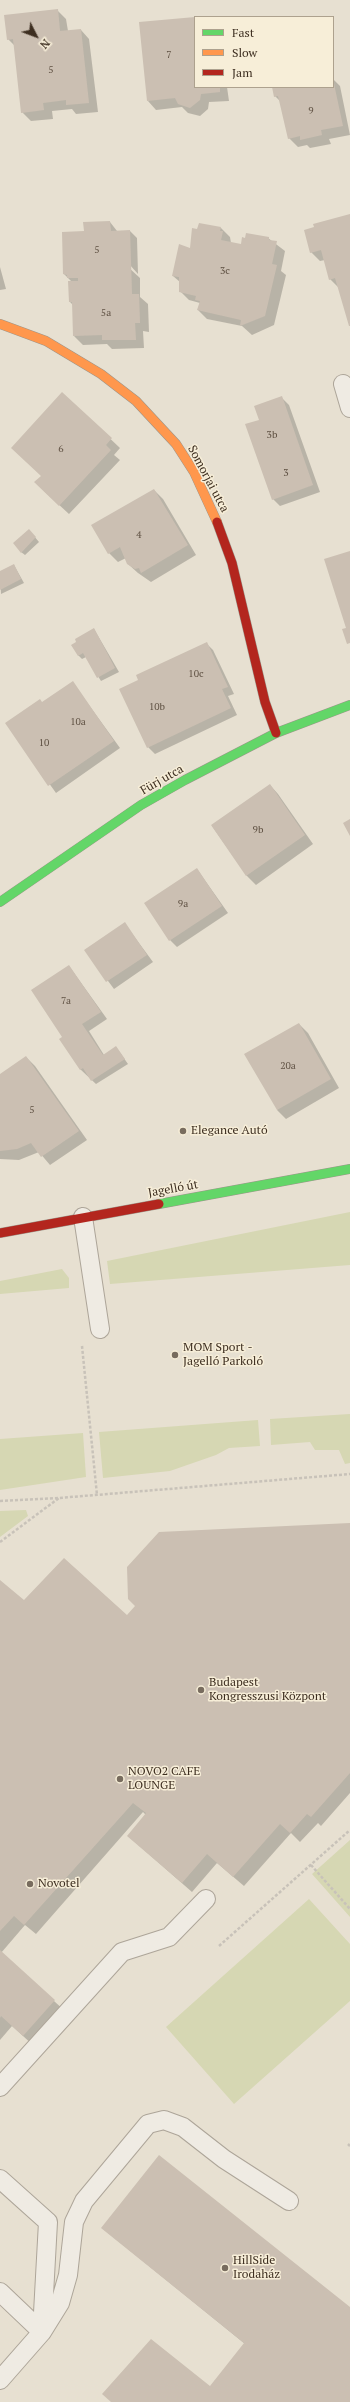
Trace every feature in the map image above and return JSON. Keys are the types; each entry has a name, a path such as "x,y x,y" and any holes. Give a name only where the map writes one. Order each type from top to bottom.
{"street":[{"name":"Somorjai utca","path":"0,324 46,341 101,374 136,401 176,444 194,472 220,529 232,563 265,702 276,733"},
{"name":"Fürj utca","path":"0,902 141,805 185,780 276,733 350,705"},
{"name":"Jagelló út","path":"0,1233 350,1169"}],"lane":[{"path":"343,384 350,408"},
{"path":"83,1217 100,1329"},
{"path":"0,2087 122,1952 169,1937 206,1899"},
{"path":"0,2380 42,2332 60,2303 68,2275 74,2222 84,2201 148,2124 164,2120 183,2127 224,2160 288,2201"},
{"path":"0,2179 48,2222 42,2332"},
{"path":"0,2292 42,2332"}],"path":[{"path":"82,1338 97,1495"},
{"path":"0,1501 59,1498 350,1474"},
{"path":"0,1542 59,1498"},
{"path":"219,1946 350,1830"},
{"path":"311,1865 350,1910"}],"green space":[{"path":"350,1212 350,1265 110,1284 107,1261"},
{"path":"62,1269 69,1278 69,1288 0,1294 0,1281"},
{"path":"350,1414 350,1463 345,1464 339,1450 315,1450 310,1442 271,1445 270,1419"},
{"path":"258,1420 260,1446 229,1448 216,1455 170,1471 103,1478 99,1432"},
{"path":"83,1433 86,1477 0,1490 0,1439"},
{"path":"26,1510 28,1516 0,1537 0,1511"},
{"path":"350,1840 350,1917 312,1874"},
{"path":"309,1899 350,1944 350,2001 234,2104 166,2027"}],"building":[{"path":"58,9 60,31 81,29 89,103 66,105 66,100 43,103 44,110 21,113 13,39 7,40 4,15"},
{"path":"194,17 194,88 220,88 220,92 201,94 200,100 190,108 178,104 175,98 147,101 139,22"},
{"path":"334,84 343,126 321,130 322,135 300,140 300,136 288,139 278,96 274,97 272,88 334,88"},
{"path":"350,214 349,326 335,278 329,280 321,250 310,253 304,230 314,227 313,224"},
{"path":"110,221 111,231 130,230 132,294 139,294 140,323 135,323 136,340 102,340 102,335 73,336 72,302 69,302 68,281 78,281 78,278 67,278 67,275 63,274 62,232 84,231 83,222"},
{"path":"199,223 221,227 220,231 223,231 221,240 241,244 242,237 245,238 246,233 269,237 269,240 277,241 272,264 277,265 265,316 240,326 241,320 197,310 200,301 195,300 196,296 179,292 179,277 172,276 179,244 190,248 192,228 197,229"},
{"path":"62,392 112,438 106,445 111,450 59,506 34,482 41,476 11,448"},
{"path":"282,396 313,485 272,500 245,424 259,420 254,406"},
{"path":"154,489 188,545 141,573 139,568 135,569 127,564 120,547 108,554 91,525"},
{"path":"29,529 36,537 21,553 13,543"},
{"path":"350,551 350,643 347,644 342,629 346,628 324,559"},
{"path":"14,564 21,579 0,590 0,571"},
{"path":"94,628 115,668 97,678 83,653 78,656 71,645 76,642 75,639"},
{"path":"207,642 228,687 222,689 231,708 147,748 119,689 138,680 136,675"},
{"path":"73,681 114,741 48,786 5,723 40,699 42,702"},
{"path":"270,784 305,835 246,876 211,825"},
{"path":"350,819 350,836 343,823"},
{"path":"197,868 222,906 169,941 144,903"},
{"path":"125,922 147,955 106,982 84,950"},
{"path":"69,965 101,1012 82,1024 103,1055 116,1046 125,1059 91,1081 83,1068 80,1070 59,1039 62,1037 31,990"},
{"path":"299,1023 331,1079 277,1110 244,1054"},
{"path":"26,1056 79,1131 41,1157 31,1143 17,1149 0,1151 0,1074"},
{"name":"Budapest Kongresszusi Központ","path":"350,1523 350,1773 311,1817 307,1814 290,1833 280,1824 233,1877 207,1854 182,1883 127,1836 146,1813 133,1803 24,1925 14,1916 0,1931 0,1580 24,1600 64,1558 127,1615 135,1606 128,1599 127,1567 159,1532"},
{"path":"0,1950 55,2000 23,2036 1,2016 0,2018"},
{"name":"HillSide Irodaház","path":"159,2155 350,2307 350,2402 111,2402 102,2394 151,2339 210,2386 244,2343 101,2228"}],"traffic: fast":[{"path":"0,902 141,805 185,780 276,733 350,705"},
{"path":"159,1204 350,1169"}],"traffic: slow":[{"path":"0,324 46,341 101,374 136,401 176,444 194,472 217,522"}],"traffic: jam":[{"path":"217,522 232,563 265,702 276,733"},
{"path":"0,1233 159,1204"}],"place":[{"name":"Elegance Autó","path":"183,1131"},
{"name":"MOM Sport - Jagelló Parkoló","path":"175,1355"},
{"name":"Budapest Kongresszusi Központ","path":"201,1690"},
{"name":"NOVO2 CAFE LOUNGE","path":"120,1779"},
{"name":"Novotel","path":"30,1884"},
{"name":"HillSide Irodaház","path":"225,2268"}]}
